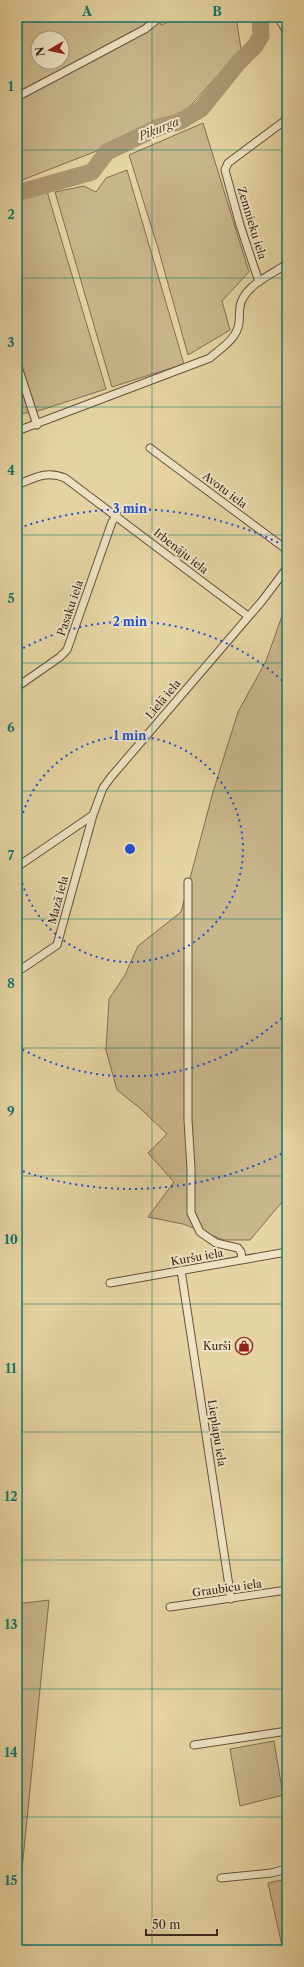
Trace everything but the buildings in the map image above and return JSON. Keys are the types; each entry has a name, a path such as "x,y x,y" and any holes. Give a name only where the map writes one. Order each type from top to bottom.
{"street":[{"path":"17,97 145,29 160,17"},
{"path":"278,17 287,32"},
{"name":"Zemnieku iela","path":"259,282 240,225 226,170 228,163 287,119"},
{"path":"17,431 37,425 210,358 231,340 236,332 239,308 242,299 248,291 287,264"},
{"path":"17,364 37,425"},
{"name":"Avotu iela","path":"150,448 287,550"},
{"name":"Irbenāju iela","path":"17,485 40,475 57,474 65,478 117,515 248,616"},
{"name":"Pasaku iela","path":"17,687 60,657 67,650 112,522 117,515"},
{"name":"Lielā iela","path":"93,815 103,788 111,777 287,568"},
{"path":"17,867 93,815"},
{"name":"Mazā iela","path":"17,972 57,945 93,815"},
{"path":"188,882 188,1018 191,1213 200,1232 216,1243 238,1248 241,1252 242,1260"},
{"name":"Kuršu iela","path":"110,1283 287,1252"},
{"name":"Lieplapu iela","path":"181,1270 231,1599"},
{"name":"Graubicu iela","path":"170,1607 287,1590"},
{"path":"194,1745 287,1731"},
{"path":"221,1878 271,1873 287,1869"}],"shaded area":[{"path":"17,17 161,17 161,25 180,17 236,17 241,49 179,119 17,182"},
{"path":"203,123 249,272 222,301 230,330 188,355 158,248 129,155"},
{"path":"127,170 184,364 112,387 55,192 84,186 96,192 106,178"},
{"path":"46,188 106,389 35,412 17,414 17,198"},
{"path":"287,602 287,1196 250,1240 224,1240 183,1224 148,1217 174,1182 148,1153 167,1134 141,1109 117,1090 106,1050 109,999 125,975 138,946 181,912 213,792 238,712 266,661"},
{"path":"49,1600 17,1919 17,1604"},
{"path":"274,1741 283,1795 240,1806 230,1749"},
{"path":"287,1879 287,1945 282,1946 268,1883"}],"waterway":[{"name":"Piķurga","path":"17,193 92,172 107,152 159,127 179,122 201,109 238,63 255,46 261,36 260,17"}],"place":[{"name":"Kurši","path":"244,1346"}]}
